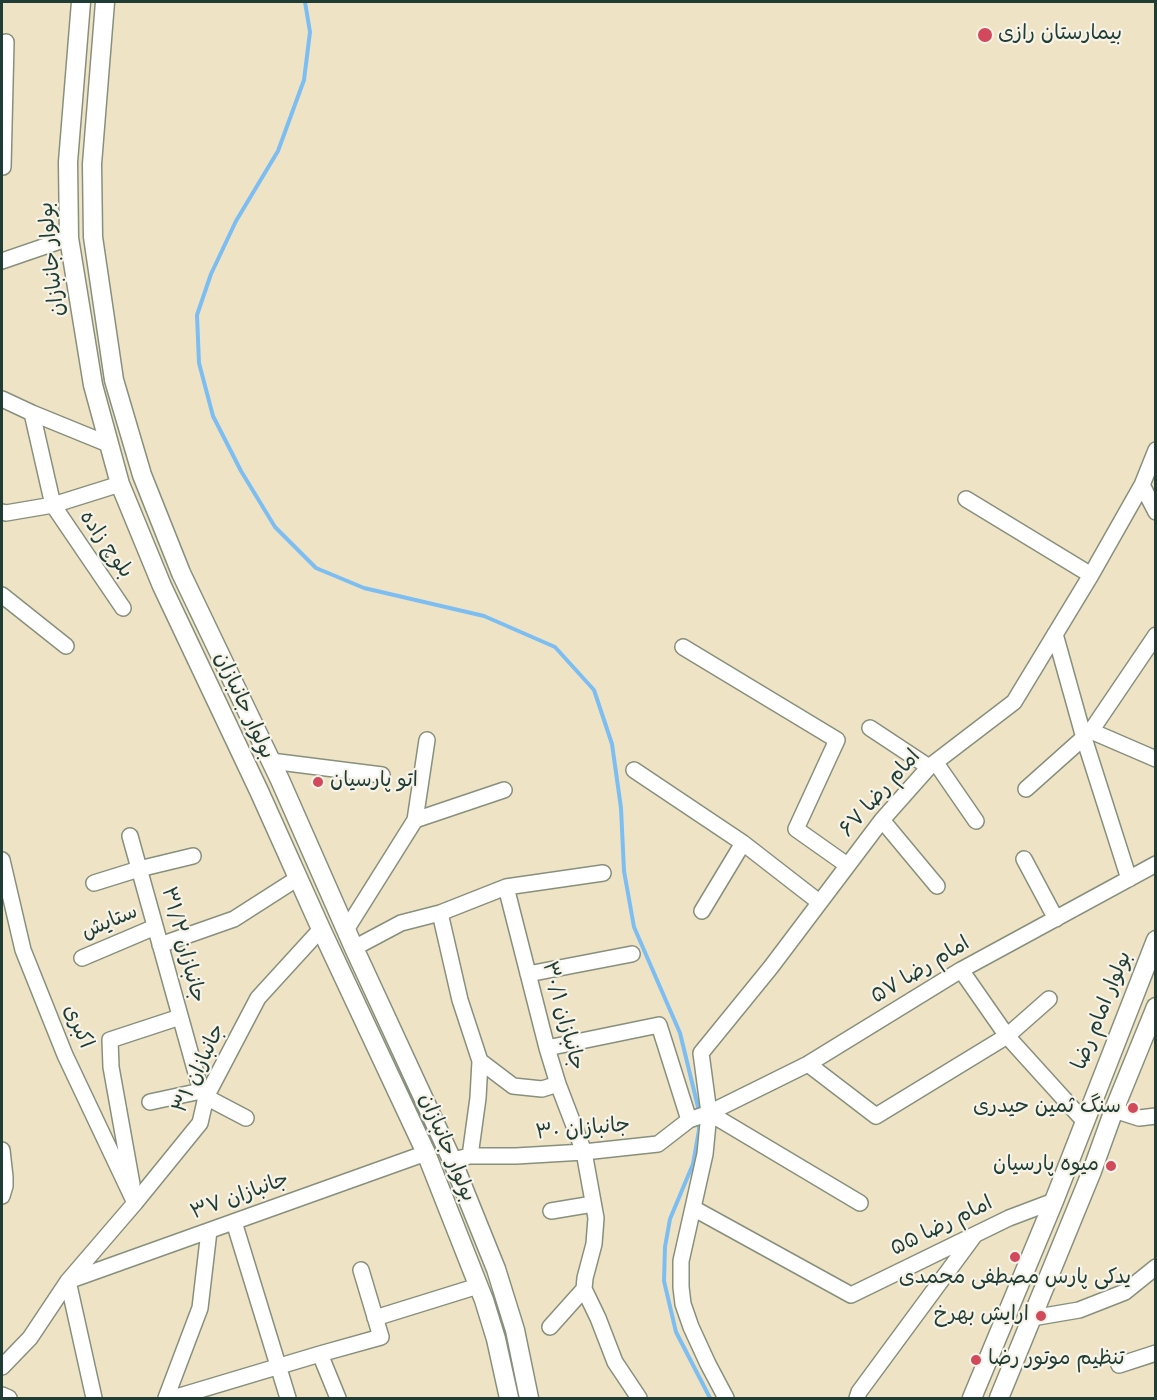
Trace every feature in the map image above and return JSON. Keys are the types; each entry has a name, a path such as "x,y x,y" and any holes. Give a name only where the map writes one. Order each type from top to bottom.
{"main road":[{"name":"بولوار جانبازان","path":"81,2 68,162 69,238 93,385 120,484 162,586 426,1153 478,1286 496,1340 507,1397"},
{"name":"بولوار جانبازان","path":"105,2 92,164 93,237 114,380 142,475 181,573 280,780 354,948 461,1158 515,1330 529,1398"},
{"path":"259,791 280,780"},
{"name":"بولوار امام رضا","path":"972,1398 1054,1201 1155,940"},
{"path":"999,1398 1092,1171 1155,1008"}],"street":[{"path":"2,167 6,42"},
{"path":"2,261 69,238"},
{"path":"2,399 108,444"},
{"path":"32,413 53,505"},
{"name":"امام رضا ۶۷","path":"726,1398 691,1327 683,1304 681,1287 681,1261 705,1154 709,1113 701,1053 771,966 882,820 932,765 1014,702 1091,575 1149,489 1155,450"},
{"path":"3,513 53,505 120,484"},
{"path":"1149,489 1155,512"},
{"path":"966,499 1091,575"},
{"name":"بلوچ زاده","path":"53,505 123,608"},
{"path":"2,595 66,645"},
{"path":"1055,634 1088,735 1129,879"},
{"path":"1026,789 1088,735 1155,635"},
{"path":"683,647 837,740 796,829 847,865"},
{"path":"870,728 932,765 976,821"},
{"path":"1088,735 1155,759"},
{"path":"346,930 414,820 427,740"},
{"path":"271,761 382,776"},
{"path":"634,770 743,843 819,902"},
{"path":"414,820 504,790"},
{"path":"882,820 937,886"},
{"name":"جانبازان ۳۱/۲","path":"130,836 203,1094"},
{"path":"702,911 743,843"},
{"path":"94,883 193,856"},
{"path":"1024,859 1056,919"},
{"name":"اکبری","path":"2,860 22,950 65,1055 135,1203"},
{"name":"امام رضا ۵۷","path":"709,1113 808,1064 961,970 1155,864"},
{"path":"354,948 401,923 440,913 506,887 603,873"},
{"path":"160,945 234,919 298,878"},
{"name":"جانبازان ۳۰/۱","path":"506,887 547,1048 584,1152 596,1218 594,1244 585,1278 585,1289"},
{"path":"440,913 460,1000 480,1061 478,1098 461,1158"},
{"name":"ستایش","path":"82,958 155,927"},
{"name":"جانبازان ۳۱","path":"2,1367 30,1338 68,1281 200,1123 203,1094 258,998 321,929"},
{"path":"528,974 632,954"},
{"path":"961,970 1007,1036 1084,1121"},
{"path":"808,1064 876,1116 1007,1036 1049,999"},
{"path":"135,1203 111,1067 110,1040 180,1017"},
{"path":"547,1048 659,1025 689,1120"},
{"path":"480,1061 513,1086 542,1089 558,1084"},
{"path":"150,1102 203,1094 246,1118"},
{"path":"1114,1110 1139,1118 1155,1116"},
{"path":"709,1113 860,1203"},
{"name":"جانبازان ۳۰","path":"461,1158 584,1152 658,1144 689,1120 709,1113"},
{"path":"2,1150 5,1186 2,1196"},
{"name":"جانبازان ۳۷","path":"68,1281 426,1153"},
{"name":"امام رضا ۵۵","path":"693,1208 850,1294 1009,1218 1054,1201"},
{"path":"551,1211 593,1204"},
{"path":"234,1222 288,1398"},
{"path":"166,1398 200,1308 209,1231"},
{"path":"857,1398 859,1392 975,1234"},
{"path":"1032,1318 1079,1310 1125,1292 1155,1267"},
{"path":"173,1398 381,1337 362,1270"},
{"path":"68,1281 94,1398"},
{"path":"375,1318 478,1286"},
{"path":"550,1327 585,1289 615,1362 639,1398"},
{"path":"1119,1365 1155,1353"},
{"path":"320,1354 338,1398"},
{"path":"2,1395 9,1398"}],"waterway":[{"path":"305,2 310,32 304,80 278,151 236,221 211,274 197,315 199,363 213,416 241,471 275,527 316,568 364,588 484,616 555,647 594,690 612,744 621,808 624,871 634,927 680,1033 698,1113"},
{"path":"699,1121 693,1164 670,1219 665,1247 664,1281 676,1332 710,1398"}],"place":[{"name":"بیمارستان رازی","path":"985,35"},
{"name":"اتو پارسیان","path":"318,782"},
{"name":"سنگ ثمین حیدری","path":"1133,1108"},
{"name":"میوه پارسیان","path":"1111,1166"},
{"name":"یدکی پارس مصطفی محمدی","path":"1015,1257"},
{"name":"ارایش بهرخ","path":"1041,1316"},
{"name":"تنظیم موتور رضا","path":"976,1360"}]}
